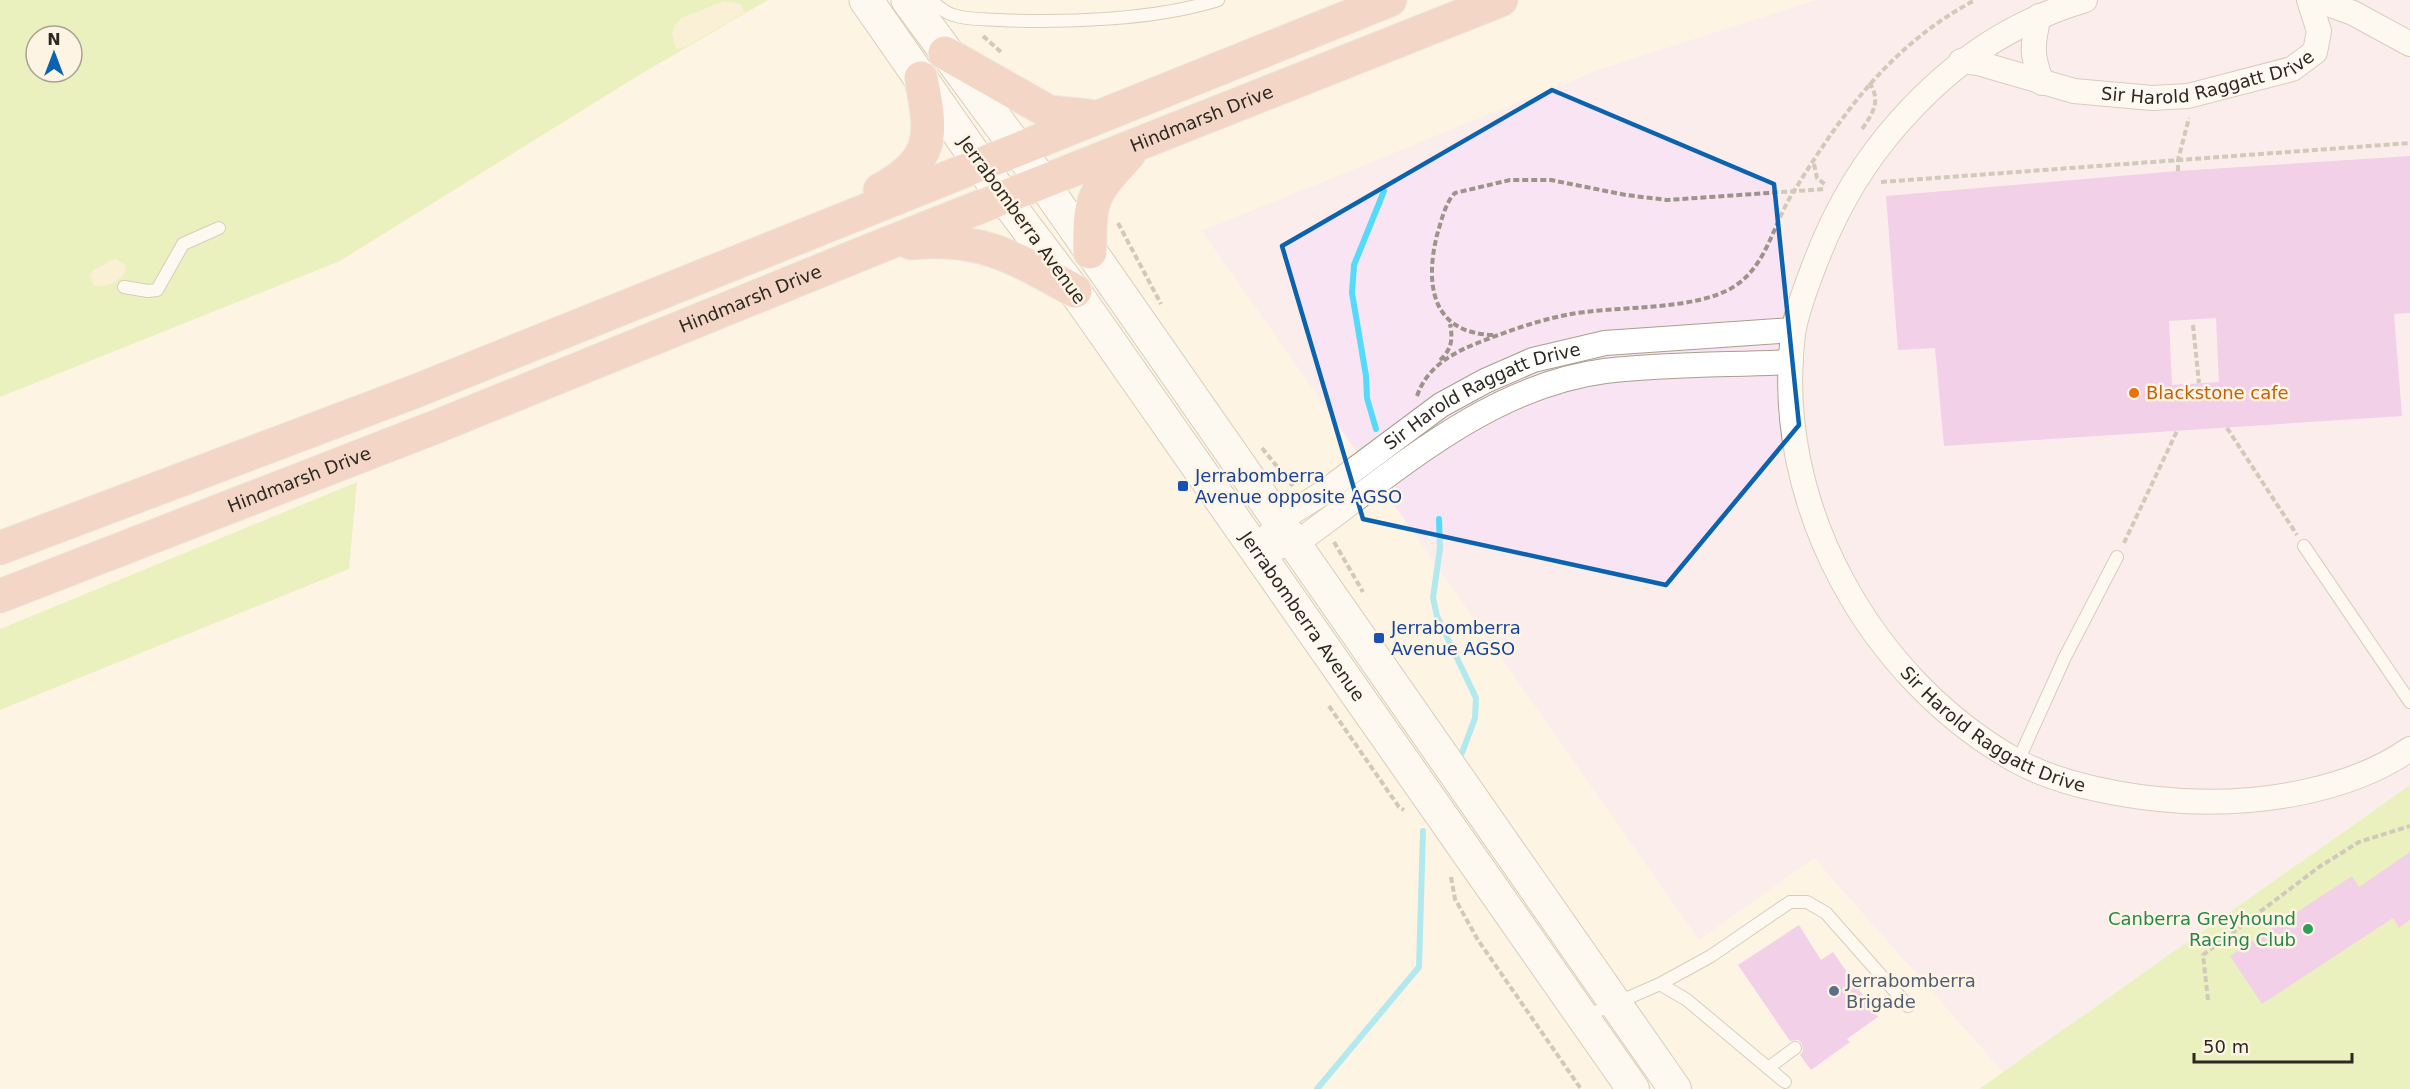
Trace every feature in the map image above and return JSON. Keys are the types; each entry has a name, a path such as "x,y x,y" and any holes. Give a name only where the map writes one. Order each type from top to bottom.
{"main road":[{"name":"Jerrabomberra Avenue","path":"866,0 1004,198"},
{"name":"Jerrabomberra Avenue","path":"909,0 945,53 1043,183"},
{"path":"0,548 416,391 1016,148 1390,0"},
{"name":"Hindmarsh Drive","path":"0,596 438,426 876,248 1500,0"},
{"path":"945,53 1049,112 1095,117"},
{"path":"770,249 913,169 923,153 928,130 921,78"},
{"path":"1090,252 1090,222 1096,192 1137,146"},
{"path":"876,248 934,242 976,245 1015,257 1075,291"}],"street":[{"name":"Sir Harold Raggatt Drive","path":"2085,0 2038,16 2001,35 1961,61 1900,121 1850,186 1820,251 1793,330 1791,362 1793,413 1803,481 1832,563 1888,651 1925,692 1962,724 2018,761 2057,777 2110,791 2167,800 2227,803 2284,796 2339,782 2394,760 2410,749"},
{"name":"Sir Harold Raggatt Drive","path":"1961,61 1978,63 2042,83 2124,97 2188,96 2292,69 2315,52 2319,32 2309,0"},
{"path":"2317,0 2353,13 2410,44"},
{"path":"2038,16 2032,45 2033,60 2042,83"},
{"name":"Jerrabomberra Avenue","path":"1043,183 1675,1089"},
{"name":"Jerrabomberra Avenue","path":"1004,198 1075,291 1293,604 1369,738 1583,1018 1633,1089"},
{"name":"Sir Harold Raggatt Drive","path":"1286,532 1323,493 1441,405 1485,381 1533,360 1605,344 1793,330"},
{"name":"Sir Harold Raggatt Drive","path":"1258,554 1286,532 1459,426 1541,387 1604,371 1791,362"},
{"path":"1293,604 1322,583"}],"lane":[{"path":"930,0 950,15 964,18 1031,21 1092,20 1199,6 1218,0"},
{"path":"124,287 148,291 157,290 183,244 219,228"},
{"path":"2304,546 2410,702"},
{"path":"2018,761 2065,657 2117,557"},
{"path":"1583,1018 1614,1002 1660,984 1711,956 1790,902 1808,902 1826,913 1908,1006"},
{"path":"1660,984 1687,1000 1785,1082"},
{"path":"1768,1068 1795,1048"}],"path":[{"path":"1450,323 1478,335 1496,335 1567,315 1709,298 1734,286 1752,271 1768,246 1793,191 1846,110 1869,82 1923,34 1955,11 1976,0"},
{"path":"964,18 1009,59"},
{"path":"1855,138 1873,114 1876,104 1876,93 1869,82"},
{"path":"2178,171 2178,159 2190,113 2188,96"},
{"path":"1877,182 2410,143"},
{"path":"1435,365 1448,353 1451,344 1450,323 1434,296 1430,263 1439,227 1450,198 1455,193 1510,180 1551,180 1626,195 1667,200 1837,189 1822,184 1814,171 1814,162"},
{"path":"1115,217 1168,314"},
{"path":"2193,325 2199,383"},
{"path":"2227,428 2304,546"},
{"path":"2117,557 2177,431"},
{"path":"1255,439 1292,485 1303,490"},
{"path":"1340,531 1334,545 1365,596"},
{"path":"1329,706 1369,738 1399,807 1406,811"},
{"path":"2208,1000 2203,955 2319,867 2359,842 2410,826"},
{"path":"1450,873 1455,899 1478,940 1581,1089"}],"highlighted area":[{"path":"1552,90 1774,184 1799,425 1666,585 1363,519 1282,246"}],"shaded area":[{"path":"1816,0 2410,0 2410,785 2003,1072 1814,858 1699,940 1202,231 1598,70"}],"green space":[{"path":"0,0 768,0 636,77 340,261 0,397"},
{"path":"357,482 349,569 0,710 0,629"},
{"name":"Canberra Greyhound Racing Club","path":"2410,785 2410,1089 1979,1089 2003,1072"}],"sand":[{"path":"724,1 741,4 744,13 685,47 676,49 672,33 675,25 682,18"},
{"path":"115,259 124,264 126,269 121,277 108,285 94,285 90,277 93,270"}],"building":[{"path":"2410,156 2410,313 2394,314 2402,416 1944,446 1935,348 1898,350 1886,196 2178,171","holes":["2216,318 2219,382 2172,385 2169,321"]},
{"path":"2410,852 2410,920 2399,928 2393,918 2262,1004 2230,956 2352,876 2359,887"},
{"path":"1799,925 1821,960 1833,952 1878,1017 1847,1039 1850,1042 1811,1070 1800,1055 1803,1051 1802,1044 1798,1040 1790,1041 1738,965"}],"waterway":[{"path":"1376,429 1367,398 1366,376 1352,293 1354,265 1384,191"},
{"path":"1439,519 1440,548 1433,598 1437,616 1476,698 1475,718 1462,753"},
{"path":"1317,1089 1419,967 1423,831"}],"place":[{"name":"Blackstone cafe","path":"2134,393"},
{"name":"Jerrabomberra Avenue opposite AGSO","path":"1183,486"},
{"name":"Jerrabomberra Avenue AGSO","path":"1379,638"},
{"name":"Canberra Greyhound Racing Club","path":"2308,929"},
{"name":"Jerrabomberra Brigade","path":"1834,991"}]}
